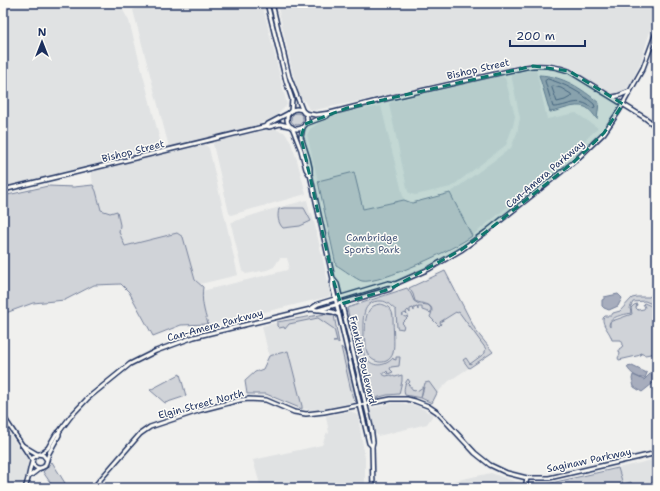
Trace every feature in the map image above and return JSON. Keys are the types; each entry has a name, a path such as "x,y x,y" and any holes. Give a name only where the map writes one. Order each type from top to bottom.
{"main road":[{"path":"267,3 292,100 287,120 290,126 297,129 304,125 306,120 289,76 272,3"},
{"name":"Can-Amera Parkway","path":"38,454 48,448 56,434 88,398 130,364 156,350 194,337 311,309 318,310 390,289 396,284 429,269 461,250 575,161 604,133 623,104 643,68 657,30"},
{"name":"Bishop Street","path":"304,112 316,115 330,113 384,99 533,66 550,66 569,71 657,127"},
{"path":"611,97 630,91"},
{"path":"290,112 297,110 304,112"},
{"name":"Bishop Street","path":"267,126 290,112"},
{"name":"Bishop Street","path":"304,125 327,116 330,113"},
{"name":"Bishop Street","path":"3,190 267,126 269,127 280,124 290,126"},
{"name":"Franklin Boulevard","path":"304,125 301,137 308,159 333,279 340,298 373,442 373,488"},
{"name":"Franklin Boulevard","path":"290,126 301,150 306,169 310,174"},
{"name":"Franklin Boulevard","path":"333,279 332,285 339,315 369,442 372,446"},
{"name":"Can-Amera Parkway","path":"311,309 318,304 388,283 396,284"},
{"path":"318,310 333,312 339,315"},
{"name":"Elgin Street North","path":"93,488 140,434 158,423 201,410 246,399 266,400 294,412 306,414 361,406"},
{"name":"Saginaw Parkway","path":"361,406 395,399 407,399 422,403 432,408 442,416 475,453 490,465 507,473 527,478 549,478 657,453"},
{"path":"3,416 35,467 39,469"},
{"name":"Can-Amera Parkway","path":"47,460 50,450 59,436 59,432"},
{"path":"22,445 44,456 47,460 44,467 30,476"},
{"path":"25,488 30,476 29,472 32,461 38,454"},
{"path":"525,488 527,478"}],"highlighted area":[{"path":"533,66 569,71 623,104 604,133 575,161 461,250 390,289 341,304 333,279 301,137 305,124 347,108"}],"shaded area":[{"path":"3,3 119,3 129,21 162,148 3,187"},
{"path":"147,3 262,3 287,105 276,116 257,125 169,147 133,10"},
{"path":"277,3 657,3 657,8 641,61 630,85 618,93 612,94 558,64 540,62 513,66 314,110 309,109 303,99 301,100 292,70"},
{"path":"536,69 547,119 576,113 598,128 558,165 472,236 450,193 511,148 517,133 520,118 511,74"},
{"path":"500,76 505,78 515,116 506,145 451,187 415,195 408,192 389,104 391,102"},
{"path":"381,106 404,200 363,209 354,173 318,181 307,135 310,129 328,117 341,113"},
{"path":"277,128 277,130 284,132 290,140 306,194 231,215 229,213 213,144 215,141"},
{"path":"204,144 209,148 238,275 200,284 195,280 183,237 177,233 125,246 119,232 120,225 117,212 110,213 101,210 93,185 91,171"},
{"path":"307,200 310,213 312,213 331,295 207,326 203,310 202,291 287,270 289,265 287,258 280,258 274,267 267,270 246,274 242,271 231,224 232,222"},
{"path":"445,271 476,331 493,352 449,381 440,390 432,403 416,396 405,395 387,395 368,400 352,327 366,303 408,289"},
{"path":"325,314 334,315 354,402 318,410 302,409 288,351 269,356 262,326"},
{"path":"393,403 418,406 433,415 427,424 378,436 375,432 370,410 371,408"},
{"path":"351,411 357,415 360,422 365,458 365,488 261,488 253,460 322,445 327,432 328,434 329,433 326,416"},
{"path":"3,424 28,461 26,475 20,488 3,488"},
{"path":"657,459 657,488 633,488 623,485 618,468"},
{"path":"491,473 522,484 521,488 443,488 444,483"}],"green space":[{"path":"295,113 299,113 303,119 299,125 295,125 291,121 291,117"},
{"name":"Cambridge Sports Park","path":"354,172 363,209 404,200 412,203 450,193 472,236 436,256 401,271 371,281 360,280 336,265 318,181"},
{"path":"93,185 101,210 110,213 117,211 120,225 119,232 125,246 177,233 183,237 195,280 203,287 203,306 208,324 181,325 153,336 129,292 121,284 94,285 65,300 33,303 3,314 3,196 48,186 74,187"},
{"path":"304,208 311,221 300,226 283,228 279,222 278,214 279,209"},
{"path":"445,271 476,331 493,352 469,368 463,360 466,358 470,364 485,353 486,349 459,312 456,312 440,322 441,324 439,326 430,317 432,309 430,306 415,301 409,288"},
{"path":"407,288 414,301 419,304 428,305 431,308 431,313 422,310 422,307 418,307 418,310 417,307 414,308 414,311 413,308 410,309 410,313 408,310 406,312 407,315 405,313 402,315 405,317 409,316 402,323 404,325 403,329 397,328 396,310 386,302 374,302 370,304 364,312 363,351 365,356 371,363 378,365 386,363 393,358 396,360 396,357 400,357 399,366 391,367 390,369 393,372 388,374 387,371 382,374 395,377 402,375 399,394 387,395 368,400 347,308"},
{"path":"654,293 657,294 657,306 645,301 633,302 630,308 631,313 614,318 610,322 632,314 631,308 634,305 637,304 636,308 638,310 644,309 644,303 654,307 653,310 657,313 657,353 645,355 640,353 641,355 619,360 619,349 623,344 621,340 612,340 604,324 603,318 620,311 632,298 649,297"},
{"path":"380,304 390,308 393,318 394,349 390,358 383,362 378,362 370,358 366,349 365,336 367,315 369,310"},
{"path":"325,314 334,315 339,343 333,342 337,341 334,329 318,318 289,324 285,329 284,327 279,328 277,326 277,322"},
{"path":"341,347 344,350 349,362 356,402 353,399"},
{"path":"288,351 302,409 266,394 247,394 245,381 255,372 263,369 269,356"},
{"path":"180,374 186,396 165,403 150,390"},
{"path":"408,379 410,382 408,384 414,391 417,391 423,387 421,398 405,395 404,391"},
{"path":"429,382 437,393 432,403 421,398 425,383"},
{"path":"52,462 68,488 54,488 43,472"},
{"path":"618,468 623,484 631,482 633,488 530,488 530,484 547,484"}],"water":[{"path":"539,75 564,80 599,103 597,119 589,109 581,106 550,112"},
{"path":"618,294 622,298 618,306 609,310 602,306 602,300 604,297"},
{"path":"632,366 647,373 645,378 637,377 632,373 627,367"},
{"path":"650,374 657,375 657,380 642,392 634,387 632,379 633,375 644,380"}]}
